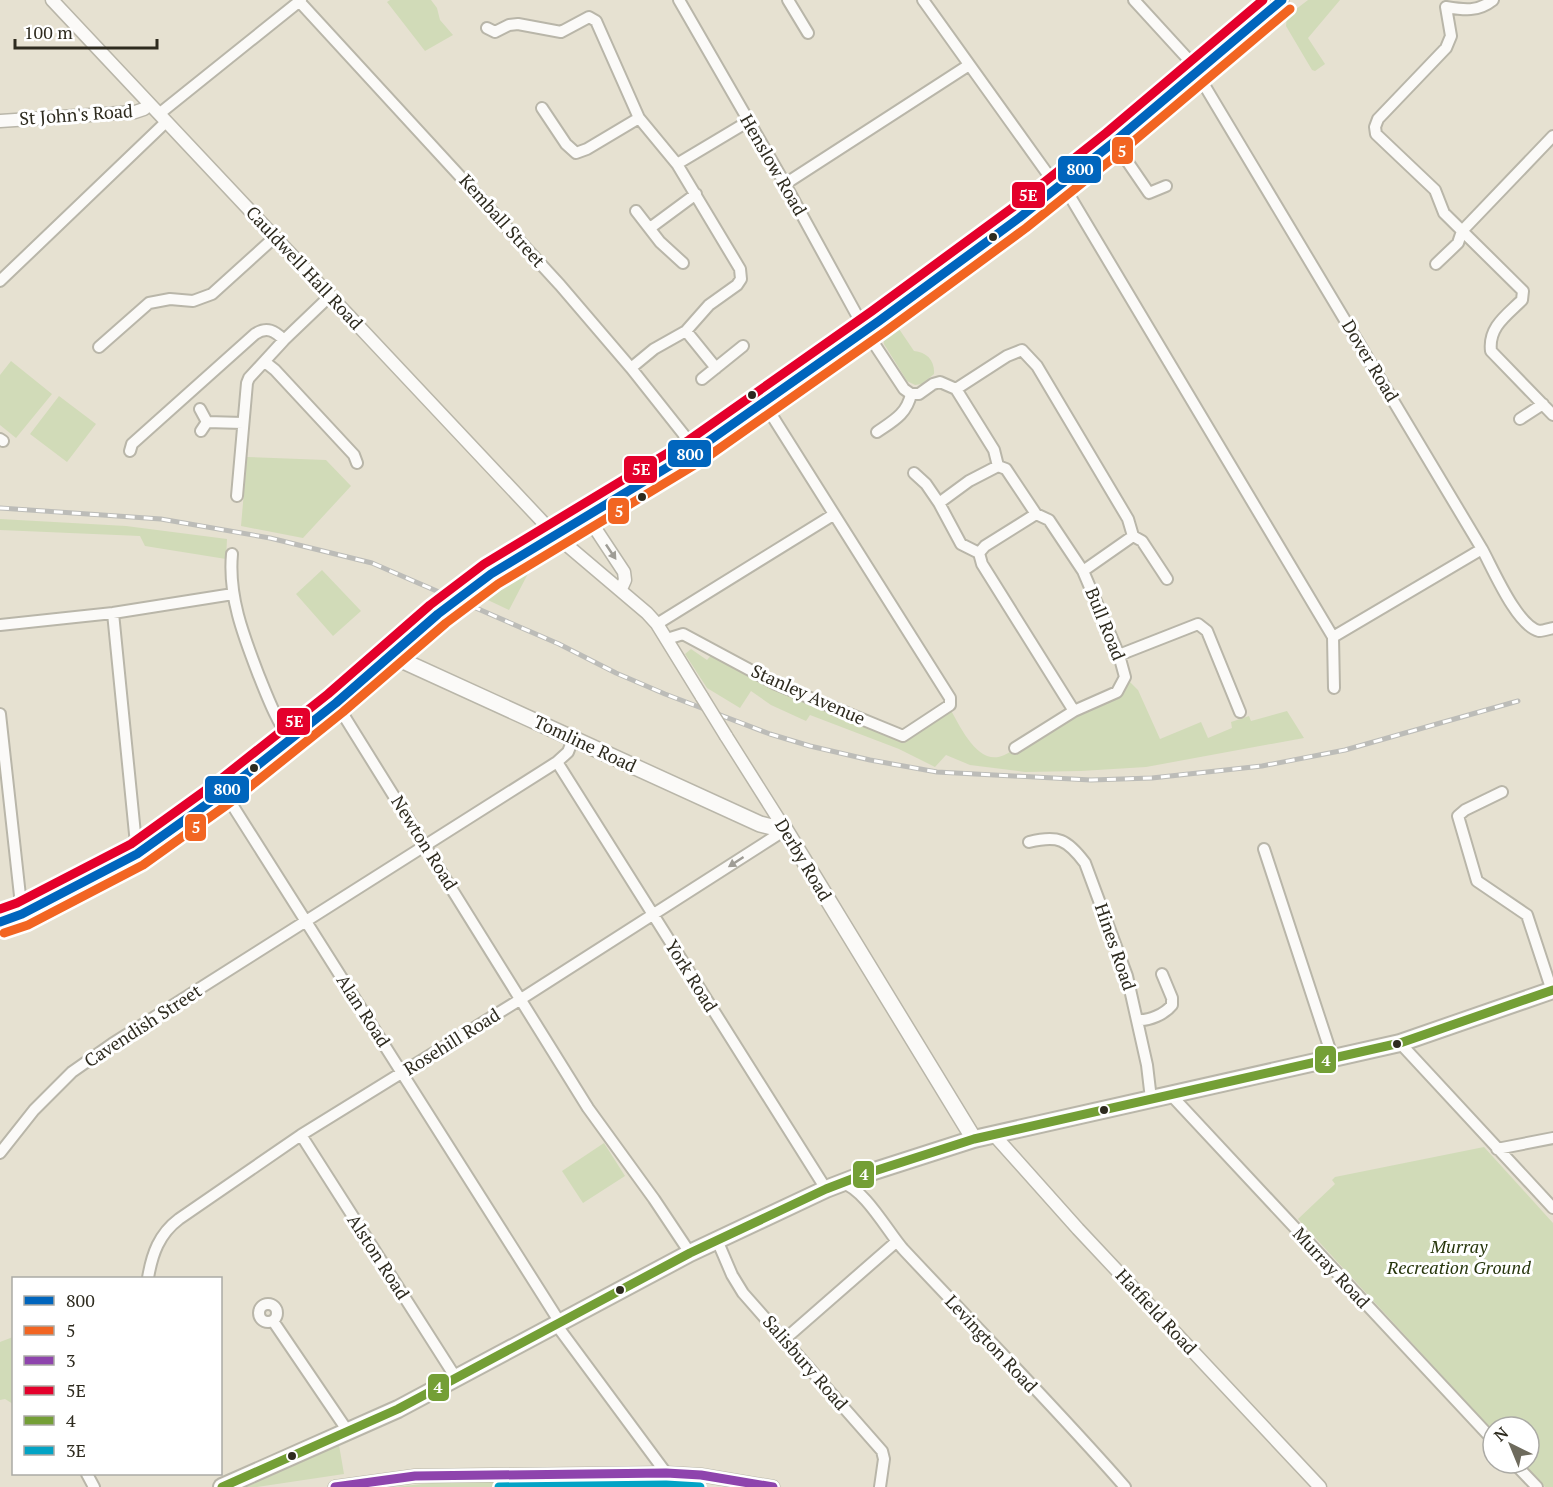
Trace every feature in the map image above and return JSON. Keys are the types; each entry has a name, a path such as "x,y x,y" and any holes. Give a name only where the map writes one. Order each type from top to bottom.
{"main road":[{"path":"0,922 22,914 137,854 224,792 336,703 390,655"},
{"name":"Tomline Road","path":"390,655 760,824 783,827"},
{"name":"Derby Road","path":"783,827 974,1139"},
{"path":"222,1482 398,1409 557,1322 690,1253 850,1180 974,1139 1400,1043 1553,990"}],"street":[{"name":"Cauldwell Hall Road","path":"52,0 555,536"},
{"path":"3,273 163,118 300,0"},
{"name":"Kemball Street","path":"300,0 547,270 631,368 696,450"},
{"name":"Henslow Road","path":"680,0 865,330 904,389 911,394"},
{"path":"788,0 808,33"},
{"path":"922,0 1059,185 1333,637 1334,688"},
{"name":"Dover Road","path":"1134,0 1198,72 1518,613 1528,625 1540,631 1553,628"},
{"path":"1493,0 1476,9 1443,3 1451,36 1446,48 1378,119 1375,127 1376,134 1435,190 1444,213 1523,291 1522,300 1495,328 1490,340 1491,351 1553,415"},
{"path":"390,655 472,587 696,450 1019,218 1198,72 1276,2"},
{"path":"487,28 495,32 509,25 518,24 561,32 589,17 596,21 639,118 677,164 740,269 741,279 737,285 709,305 686,331 654,349 631,368"},
{"path":"496,41 500,30"},
{"path":"785,184 969,65"},
{"name":"St John's Road","path":"0,121 135,111 144,109 150,104"},
{"path":"542,108 566,144 576,153 587,149 639,118"},
{"path":"677,164 749,121"},
{"path":"1436,264 1458,243 1462,231 1553,136"},
{"path":"1114,142 1149,193 1166,186"},
{"path":"650,228 696,194"},
{"path":"636,211 660,242 683,263"},
{"path":"99,347 149,303 170,299 193,301 212,294 275,237"},
{"path":"237,496 247,383 251,375 284,340 330,296"},
{"path":"130,451 132,444 255,334 263,330 270,330 284,340"},
{"path":"686,331 716,368"},
{"path":"702,379 744,346"},
{"path":"956,389 1007,356 1022,350 1037,366 1128,519 1133,536 1142,542 1167,579"},
{"path":"265,362 354,455 357,463"},
{"path":"877,432 899,417 908,406 911,394 919,394 939,382 956,389 994,450 998,466"},
{"path":"657,624 833,515 764,403"},
{"path":"1520,420 1543,404"},
{"path":"200,409 204,427 243,423"},
{"path":"939,503 969,482 998,466 1006,469 1036,514 1049,520 1083,571"},
{"path":"914,473 926,484 939,503 961,544 979,553 982,564 1074,711"},
{"path":"979,553 985,546 1036,514"},
{"name":"Stanley Avenue","path":"667,639 683,634 776,684 903,736 949,707 950,698 833,515"},
{"path":"587,516 624,572 625,580 621,590"},
{"name":"Derby Road","path":"555,536 621,590 657,624 783,827"},
{"name":"Bull Road","path":"1015,748 1074,711 1117,693 1125,677 1119,655 1083,571 1133,536"},
{"path":"1333,637 1482,549"},
{"path":"231,554 233,594 244,638 279,723 290,739"},
{"path":"0,625 112,613 233,594"},
{"path":"112,613 137,854"},
{"path":"1119,655 1198,624 1207,631 1240,712"},
{"name":"Newton Road","path":"336,703 588,1108 690,1253"},
{"path":"0,714 22,914"},
{"path":"557,762 568,752 573,739"},
{"name":"Cavendish Street","path":"0,1153 34,1110 72,1072 112,1044 557,762"},
{"name":"York Road","path":"557,762 826,1189"},
{"name":"Alan Road","path":"224,792 557,1322 666,1473"},
{"path":"1502,792 1465,810 1458,816 1477,881 1527,915 1553,990"},
{"name":"Rosehill Road","path":"148,1277 151,1259 160,1239 170,1225 301,1135 521,999 783,827"},
{"name":"Hines Road","path":"1029,842 1055,838 1073,847 1085,863 1127,976 1147,1065 1151,1099"},
{"path":"1264,849 1334,1059"},
{"path":"1137,1020 1143,1021 1167,1012 1172,1005 1172,998 1162,974"},
{"path":"1400,1043 1553,1208"},
{"name":"Murray Road","path":"1171,1095 1481,1427"},
{"name":"Alston Road","path":"301,1135 456,1378"},
{"name":"Hatfield Road","path":"994,1135 1022,1175 1078,1229 1320,1487"},
{"path":"1497,1149 1553,1138"},
{"path":"850,1180 849,1184 862,1197"},
{"path":"850,1180 862,1197"},
{"name":"Levington Road","path":"862,1197 896,1242 1125,1487"},
{"name":"Salisbury Road","path":"717,1240 732,1275 743,1293 882,1451 884,1459 880,1487"},
{"path":"785,1339 896,1242"},
{"path":"273,1321 347,1430"},
{"path":"335,1487 415,1476 666,1473 773,1487"},
{"path":"1526,1475 1537,1487"}],"green space":[{"path":"390,0 431,0 437,8 440,20 453,35 425,51 387,2"},
{"path":"1308,0 1340,0 1308,38 1325,64 1315,71 1312,70 1286,26 1287,16"},
{"path":"895,323 914,351 923,353 932,361 934,374 922,384 915,385 907,381 884,344 885,331"},
{"path":"11,361 52,394 16,438 0,425 0,375"},
{"path":"59,396 96,424 67,462 30,434"},
{"path":"247,457 326,460 351,486 303,538 241,526"},
{"path":"0,519 126,526 227,539 226,559 145,546 140,536 0,530"},
{"path":"525,560 533,564 509,610 475,594"},
{"path":"322,570 361,611 333,636 296,594"},
{"path":"691,649 707,660 715,651 902,735 949,707 967,738 983,754 993,757 1003,756 1116,693 1125,677 1138,690 1160,739 1201,722 1208,738 1232,728 1231,722 1249,716 1251,721 1287,711 1304,738 1146,767 1025,772 970,765 946,755 935,767 899,749 810,715 806,721 771,705 751,691 740,708 707,688 685,654"},
{"path":"604,1143 625,1176 583,1203 562,1171"},
{"name":"Murray Recreation Ground","path":"1484,1147 1553,1223 1553,1487 1545,1487 1534,1475 1541,1475 1541,1415 1481,1415 1481,1418 1298,1219 1335,1184 1332,1180 1335,1177"},
{"path":"12,1338 12,1403 5,1399 0,1400 0,1342"},
{"path":"339,1445 344,1474 257,1487 242,1487"},
{"path":"470,1479 637,1483 637,1487 394,1487"}],"railway":[{"path":"0,508 161,519 270,538 372,563 559,644 616,673 770,734 870,760 937,772 1091,780 1152,778 1262,766 1345,750 1518,701"}],"transit line":[{"name":"5E","path":"0,909 17,903 131,844 217,782 328,694 430,605 484,564 689,440 872,311 1012,208 1106,133 1263,0"},
{"name":"800","path":"0,922 22,914 137,854 224,792 336,703 438,614 491,574 696,450 879,321 1019,218 1114,142 1282,0"},
{"name":"5","path":"4,933 28,925 143,865 231,802 343,712 446,623 498,584 703,460 886,331 1026,228 1122,151 1290,9"},
{"name":"4","path":"222,1487 398,1409 690,1253 826,1189 865,1174 974,1139 1400,1043 1553,990"},
{"name":"3","path":"335,1487 415,1476 666,1473 701,1475 773,1487"},
{"name":"3E","path":"499,1487 666,1485 700,1487"}]}
